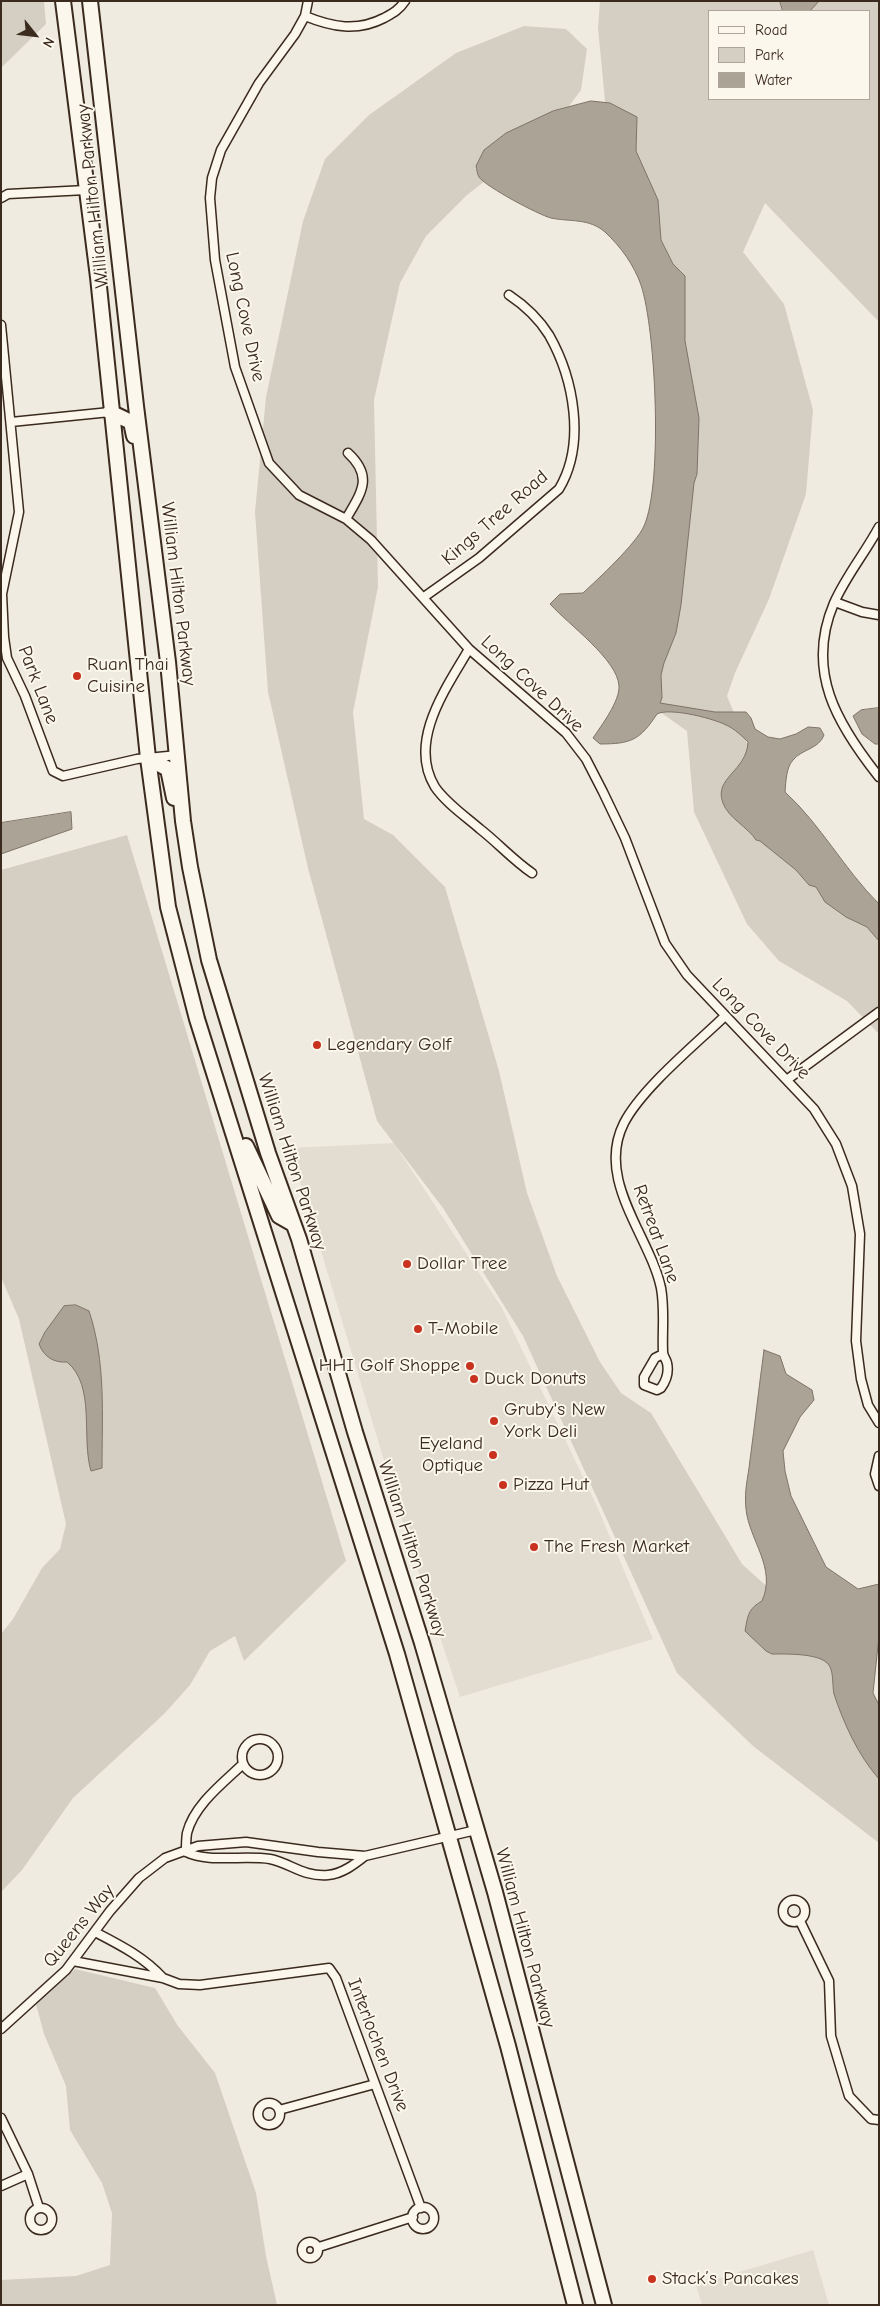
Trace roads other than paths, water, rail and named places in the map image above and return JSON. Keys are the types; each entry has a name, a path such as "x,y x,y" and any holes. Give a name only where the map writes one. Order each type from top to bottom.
{"highway":[{"name":"William Hilton Parkway","path":"63,1 98,277 110,412 126,538 148,758 168,907 197,1019 225,1102 397,1654 508,2046 575,2305"},
{"name":"William Hilton Parkway","path":"90,1 178,755 183,821 190,867 209,960 422,1642 495,1892 604,2305"},
{"path":"110,412 131,422 146,491"},
{"path":"148,758 168,769 190,867"},
{"path":"225,1102 279,1216 293,1224"}],"street":[{"name":"Long Cove Drive","path":"308,1 305,16 290,42 259,83 221,150 212,178 210,198 215,260 234,367 269,463 299,495 346,519 371,540 469,649 566,733 586,759 625,838 665,943 687,974 725,1016 788,1079 814,1109 836,1144 852,1186 860,1234 856,1341 861,1379 868,1405 879,1423"},
{"path":"305,16 341,27 361,27 400,9 405,1"},
{"path":"1,198 8,194 86,190"},
{"name":"Kings Tree Road","path":"424,597 479,558 559,489 566,478 572,459 576,427 566,380 557,354 549,335 536,319 524,306 509,295"},
{"name":"Park Lane","path":"1,325 19,512 2,594 4,637 7,658 28,702 53,771 63,776 148,758 178,755"},
{"path":"11,422 110,412"},
{"path":"346,519 363,485 363,472 358,462 348,453"},
{"path":"879,527 835,602 827,623 823,646 824,675 832,706 849,738 879,777"},
{"path":"835,602 862,612 879,615"},
{"path":"469,649 439,702 429,727 426,747 428,768 435,786 446,799 510,857 532,873"},
{"path":"788,1079 879,1012"},
{"name":"Retreat Lane","path":"663,1354 665,1337 661,1288 620,1188 618,1146 624,1124 643,1098 725,1016"},
{"path":"879,1456 875,1474 879,1486"},
{"path":"186,1852 187,1832 199,1810 214,1791 243,1764 243,1750 252,1740 266,1740 276,1749 276,1763 267,1773 253,1774 243,1764"},
{"name":"Queens Way","path":"1,2029 46,1989 73,1961 110,1911 139,1878 165,1858 186,1852 198,1846 246,1842 318,1852 366,1856 476,1830"},
{"name":"Queens Way","path":"186,1852 198,1858 234,1856 272,1859 296,1871 330,1875 353,1866 366,1856"},
{"path":"800,1920 829,1981 831,2036 849,2096 871,2119 879,2120"},
{"name":"Interlochen Drive","path":"95,1932 136,1954 152,1965 163,1978"},
{"name":"Interlochen Drive","path":"73,1961 138,1975 163,1978 179,1984 200,1985 330,1968 336,1978 421,2208 432,2212 433,2224 426,2229 418,2228 413,2217"},
{"path":"279,2110 375,2084"},
{"path":"1,2118 28,2174 39,2208"},
{"path":"1,2186 28,2174"},
{"path":"318,2247 413,2217 421,2208"}],"water":[{"path":"780,1 819,1 811,10 783,10"},
{"path":"591,101 610,103 637,117 636,151 658,200 661,240 673,264 685,276 685,341 699,418 697,474 694,483 681,605 676,633 661,675 662,698 660,703 715,712 746,712 751,718 755,729 768,737 780,739 796,734 808,727 820,728 824,735 822,740 801,753 791,763 785,792 810,818 879,904 879,941 867,927 846,917 825,902 816,887 809,885 796,870 760,841 756,840 729,813 723,803 721,794 726,780 742,760 748,742 735,730 705,718 682,713 663,712 657,714 645,730 634,739 620,743 600,744 593,738 616,699 619,686 616,676 610,665 591,643 550,604 560,594 583,593 625,551 644,526 650,505 654,477 655,443 654,370 646,307 635,270 622,250 605,232 586,222 551,218 525,206 484,182 478,176 476,166 484,150 506,133 553,111"},
{"path":"879,708 879,744 875,744 862,734 853,716 861,710"},
{"path":"71,812 72,829 1,854 1,823"},
{"path":"76,1305 89,1311 101,1369 102,1468 91,1471 88,1458 85,1398 82,1384 76,1372 67,1362 50,1358 39,1344 45,1332 64,1306"},
{"path":"764,1350 780,1356 786,1374 812,1390 814,1400 800,1417 783,1451 785,1471 791,1496 826,1567 858,1589 879,1584 879,1636 873,1693 879,1705 879,1779 858,1749 842,1717 834,1694 832,1674 828,1664 824,1660 810,1656 772,1654 766,1651 745,1631 749,1613 762,1601 766,1589 766,1577 761,1554 748,1520 746,1509 746,1484"}],"place":[{"name":"Ruan Thai Cuisine","path":"77,676"},
{"name":"Legendary Golf","path":"317,1045"},
{"name":"Dollar Tree","path":"407,1264"},
{"name":"T-Mobile","path":"418,1329"},
{"name":"HHI Golf Shoppe","path":"470,1366"},
{"name":"Duck Donuts","path":"474,1379"},
{"name":"Gruby's New York Deli","path":"494,1421"},
{"name":"Eyeland Optique","path":"493,1455"},
{"name":"Pizza Hut","path":"503,1485"},
{"name":"The Fresh Market","path":"534,1547"},
{"name":"Stack’s Pancakes","path":"652,2279"}]}
